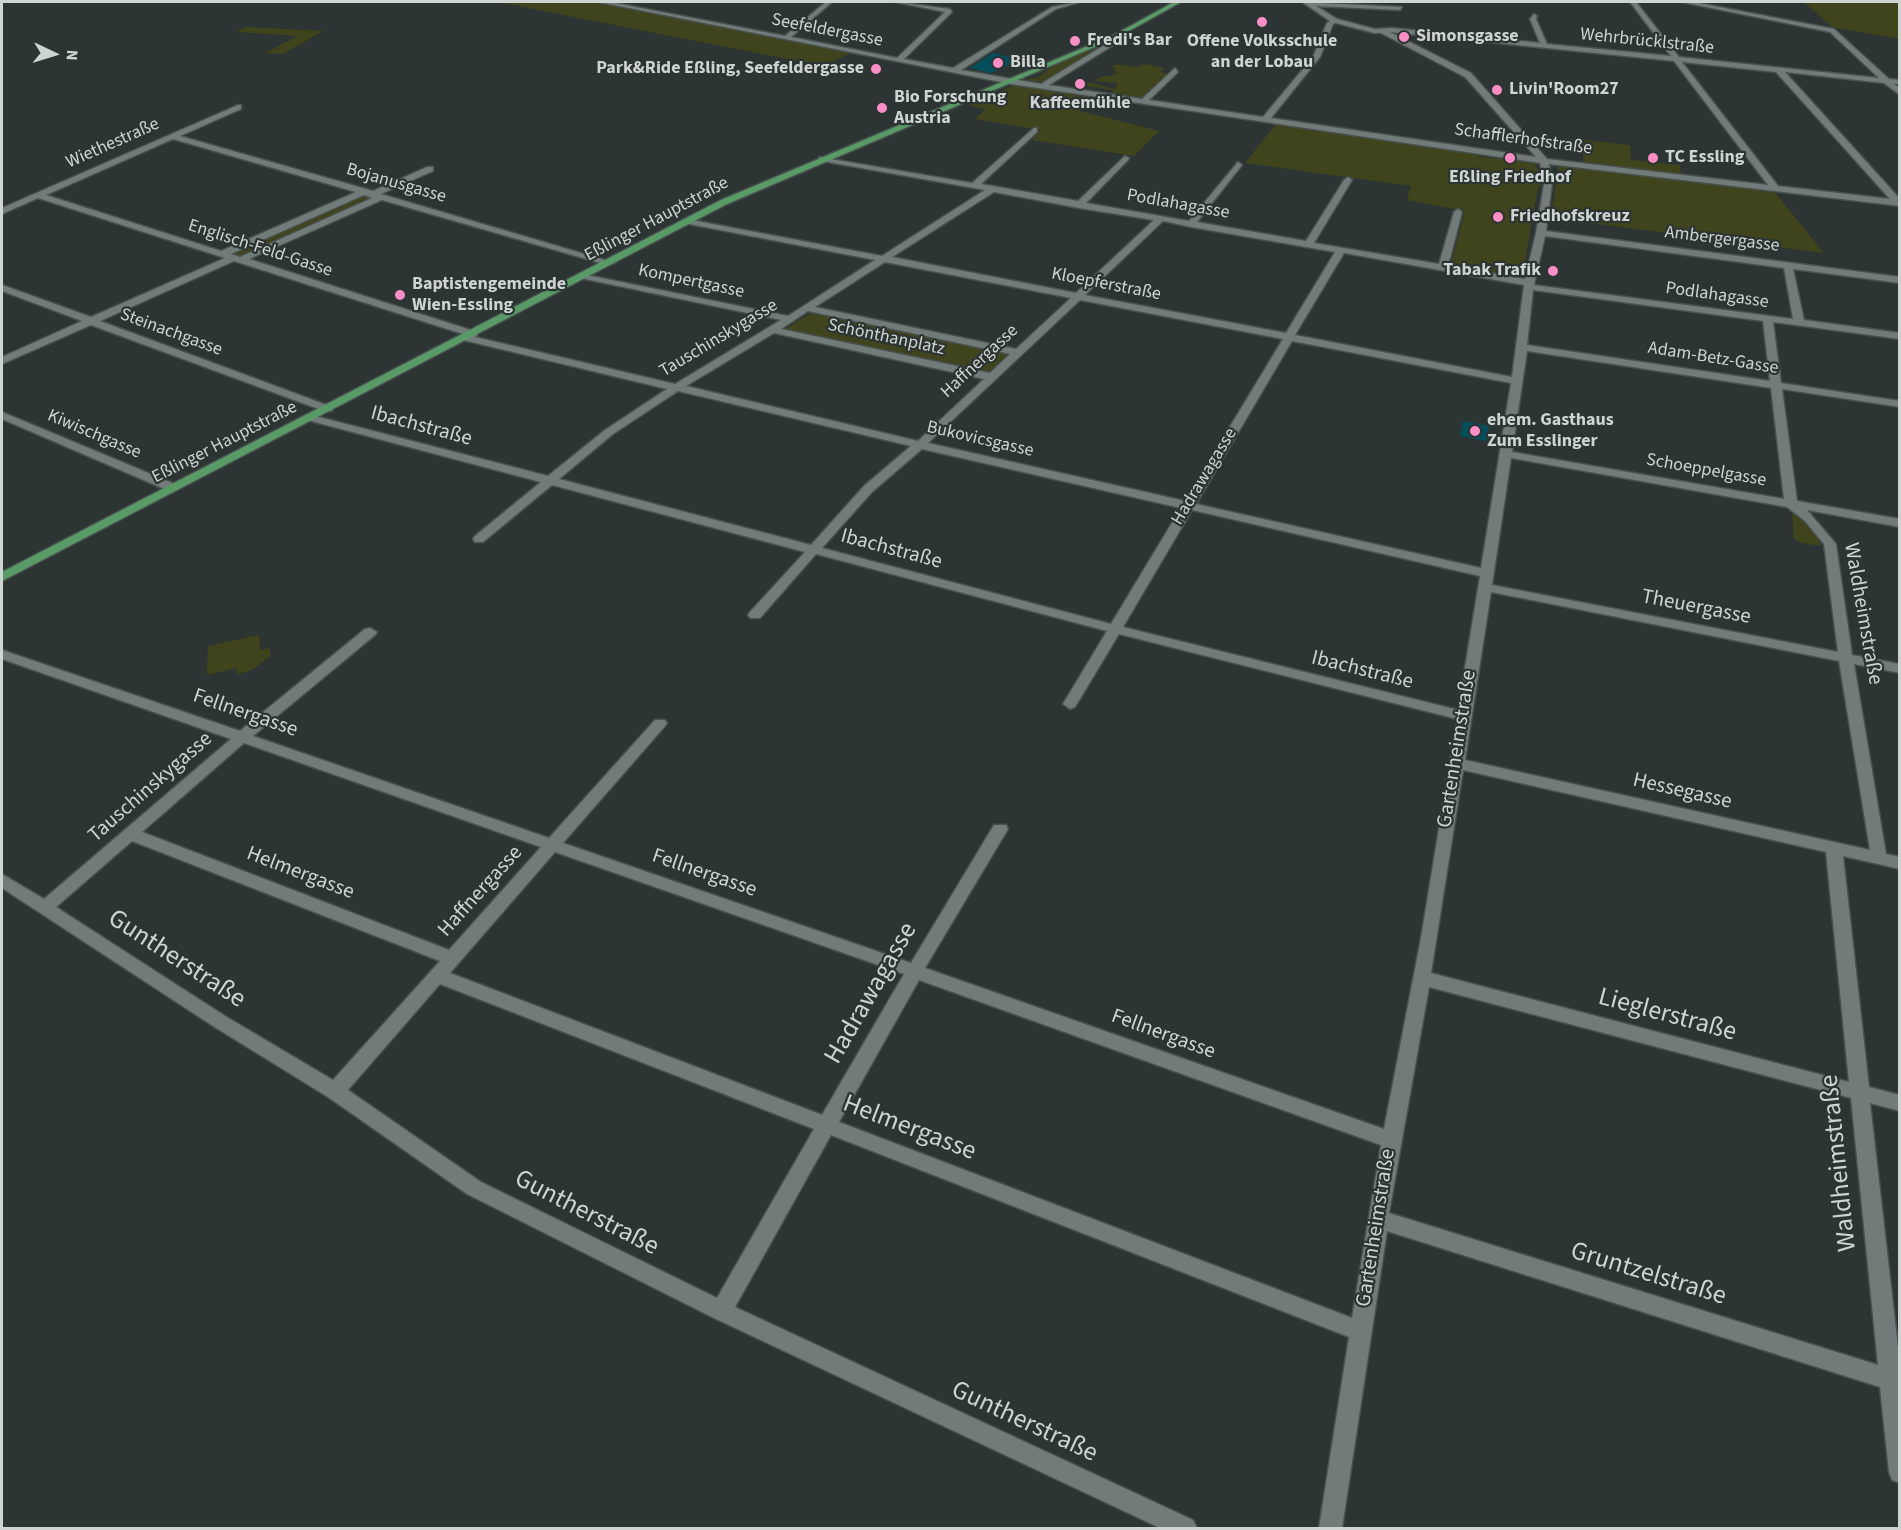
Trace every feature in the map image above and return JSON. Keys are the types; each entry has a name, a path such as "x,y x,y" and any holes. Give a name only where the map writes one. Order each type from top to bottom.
{"main road":[{"name":"Eßlinger Hauptstraße","path":"2,577 730,200 1116,36 1178,2"}],"street":[{"name":"Seefeldergasse","path":"602,2 1011,82"},
{"path":"786,38 829,2"},
{"path":"898,2 950,11 899,60"},
{"path":"954,71 1054,8 1077,2"},
{"path":"1633,2 1775,188"},
{"path":"1685,2 1832,30 1899,93"},
{"path":"1307,3 1400,8"},
{"path":"1307,3 1335,21 1366,27 1374,31 1389,28 1397,38 1468,75 1544,161"},
{"path":"650,11 658,5"},
{"path":"1534,16 1533,19 1545,47"},
{"path":"1266,119 1316,57 1330,23 1335,21"},
{"name":"Wehrbrücklstraße","path":"1389,28 1545,47 1899,82"},
{"name":"Eßlinger Hauptstraße","path":"1043,86 1118,40 1116,36"},
{"path":"1144,101 1175,70"},
{"path":"1779,70 1898,203"},
{"name":"Schafflerhofstraße","path":"1011,82 1544,161 1898,203"},
{"name":"Wiethestraße","path":"2,211 238,107"},
{"path":"974,186 1034,130"},
{"name":"Bojanusgasse","path":"172,136 610,263"},
{"path":"1080,205 1125,158"},
{"name":"Podlahagasse","path":"822,159 1529,285 1899,336"},
{"name":"Gartenheimstraße","path":"1330,1528 1391,1140 1422,978 1506,454 1529,285 1541,233 1548,184 1544,161"},
{"path":"1191,224 1238,165"},
{"path":"2,361 430,169"},
{"path":"1309,244 1348,180"},
{"name":"Tauschinskygasse","path":"479,539 609,432 676,387 790,319 993,189"},
{"name":"Englisch-Feld-Gasse","path":"37,195 470,336"},
{"path":"231,257 372,195"},
{"path":"1443,268 1458,212"},
{"name":"Haffnergasse","path":"755,615 816,550 868,489 920,445 1160,219"},
{"name":"Kloepferstraße","path":"689,221 1517,381"},
{"name":"Ambergergasse","path":"1541,233 1899,280"},
{"name":"Hadrawagasse","path":"1070,704 1341,250"},
{"path":"1788,266 1799,323"},
{"name":"Kompertgasse","path":"585,276 790,319"},
{"name":"Steinachgasse","path":"2,288 328,409"},
{"name":"Schönthanplatz","path":"806,309 1019,352"},
{"path":"1768,319 1791,504"},
{"name":"Schönthanplatz","path":"772,330 992,377"},
{"name":"Bukovicsgasse","path":"470,336 920,445 1486,573"},
{"name":"Adam-Betz-Gasse","path":"1522,347 1899,404"},
{"name":"Kiwischgasse","path":"2,415 173,488"},
{"name":"Ibachstraße","path":"311,418 1115,629 1463,716"},
{"name":"Schoeppelgasse","path":"1506,454 1899,523"},
{"name":"Waldheimstraße","path":"1791,504 1809,518 1830,544 1846,659 1879,858"},
{"name":"Theuergasse","path":"1484,587 1899,669"},
{"name":"Tauschinskygasse","path":"44,908 242,737 370,632"},
{"name":"Fellnergasse","path":"2,654 914,971 1391,1140"},
{"name":"Haffnergasse","path":"335,1091 660,723"},
{"name":"Hessegasse","path":"1456,763 1899,863"},
{"name":"Hadrawagasse","path":"721,1311 914,971 1000,829"},
{"name":"Helmergasse","path":"131,834 451,958"},
{"name":"Waldheimstraße","path":"1834,848 1859,1092 1895,1381 1899,1472"},
{"name":"Guntherstraße","path":"2,880 219,1021 335,1091 474,1188 721,1311 1185,1528"},
{"name":"Helmergasse","path":"437,975 1362,1332"},
{"name":"Lieglerstraße","path":"1422,978 1899,1103"},
{"name":"Gruntzelstraße","path":"1380,1219 1895,1381"}],"green space":[{"path":"498,2 594,2 851,53 823,66"},
{"path":"1804,2 1899,2 1899,39 1832,27"},
{"path":"245,27 323,31 283,54 265,53 297,36 237,32"},
{"path":"1114,39 1044,82 1024,80 1039,77 1057,63"},
{"path":"1115,64 1137,67 1145,64 1165,68 1160,72 1168,74 1164,78 1159,78 1162,80 1158,84 1152,85 1156,86 1152,90 1147,90 1150,92 1144,98 1111,93 1114,90 1085,86 1089,82 1115,89 1118,83 1095,81 1102,76 1112,76 1117,72 1114,70 1116,68 1111,67"},
{"path":"1015,85 1096,97 1080,111 1159,131 1134,156 1032,140 1041,130 975,119 986,109 968,105"},
{"path":"1275,125 1479,154 1479,157 1534,162 1542,180 1538,188 1522,278 1451,265 1465,211 1407,200 1411,186 1245,163"},
{"path":"1584,140 1630,145 1631,160 1680,165 1681,174 1583,162"},
{"path":"1558,166 1773,190 1824,253 1551,218"},
{"path":"357,197 371,197 242,256 230,255 232,252"},
{"path":"811,313 1009,354 989,373 784,330"},
{"path":"1792,511 1818,536 1821,546 1802,543 1794,539"},
{"path":"259,635 260,650 270,648 270,656 252,670 238,674 236,668 207,675 208,646"}],"building":[{"name":"Billa","path":"993,53 1020,60 991,73 970,68"},
{"name":"ehem. Gasthaus Zum Esslinger","path":"1463,421 1489,426 1486,441 1460,436"}],"place":[{"name":"Offene Volksschule an der Lobau","path":"1262,22"},
{"name":"Simonsgasse","path":"1404,37"},
{"name":"Fredi's Bar","path":"1075,41"},
{"name":"Billa","path":"998,63"},
{"name":"Park&Ride Eßling, Seefeldergasse","path":"876,69"},
{"name":"Kaffeemühle","path":"1080,84"},
{"name":"Livin'Room27","path":"1497,90"},
{"name":"Bio Forschung Austria","path":"882,108"},
{"name":"Eßling Friedhof","path":"1510,158"},
{"name":"TC Essling","path":"1653,158"},
{"name":"Friedhofskreuz","path":"1498,217"},
{"name":"Tabak Trafik","path":"1553,271"},
{"name":"Baptistengemeinde Wien-Essling","path":"400,295"},
{"name":"ehem. Gasthaus Zum Esslinger","path":"1475,431"}]}
